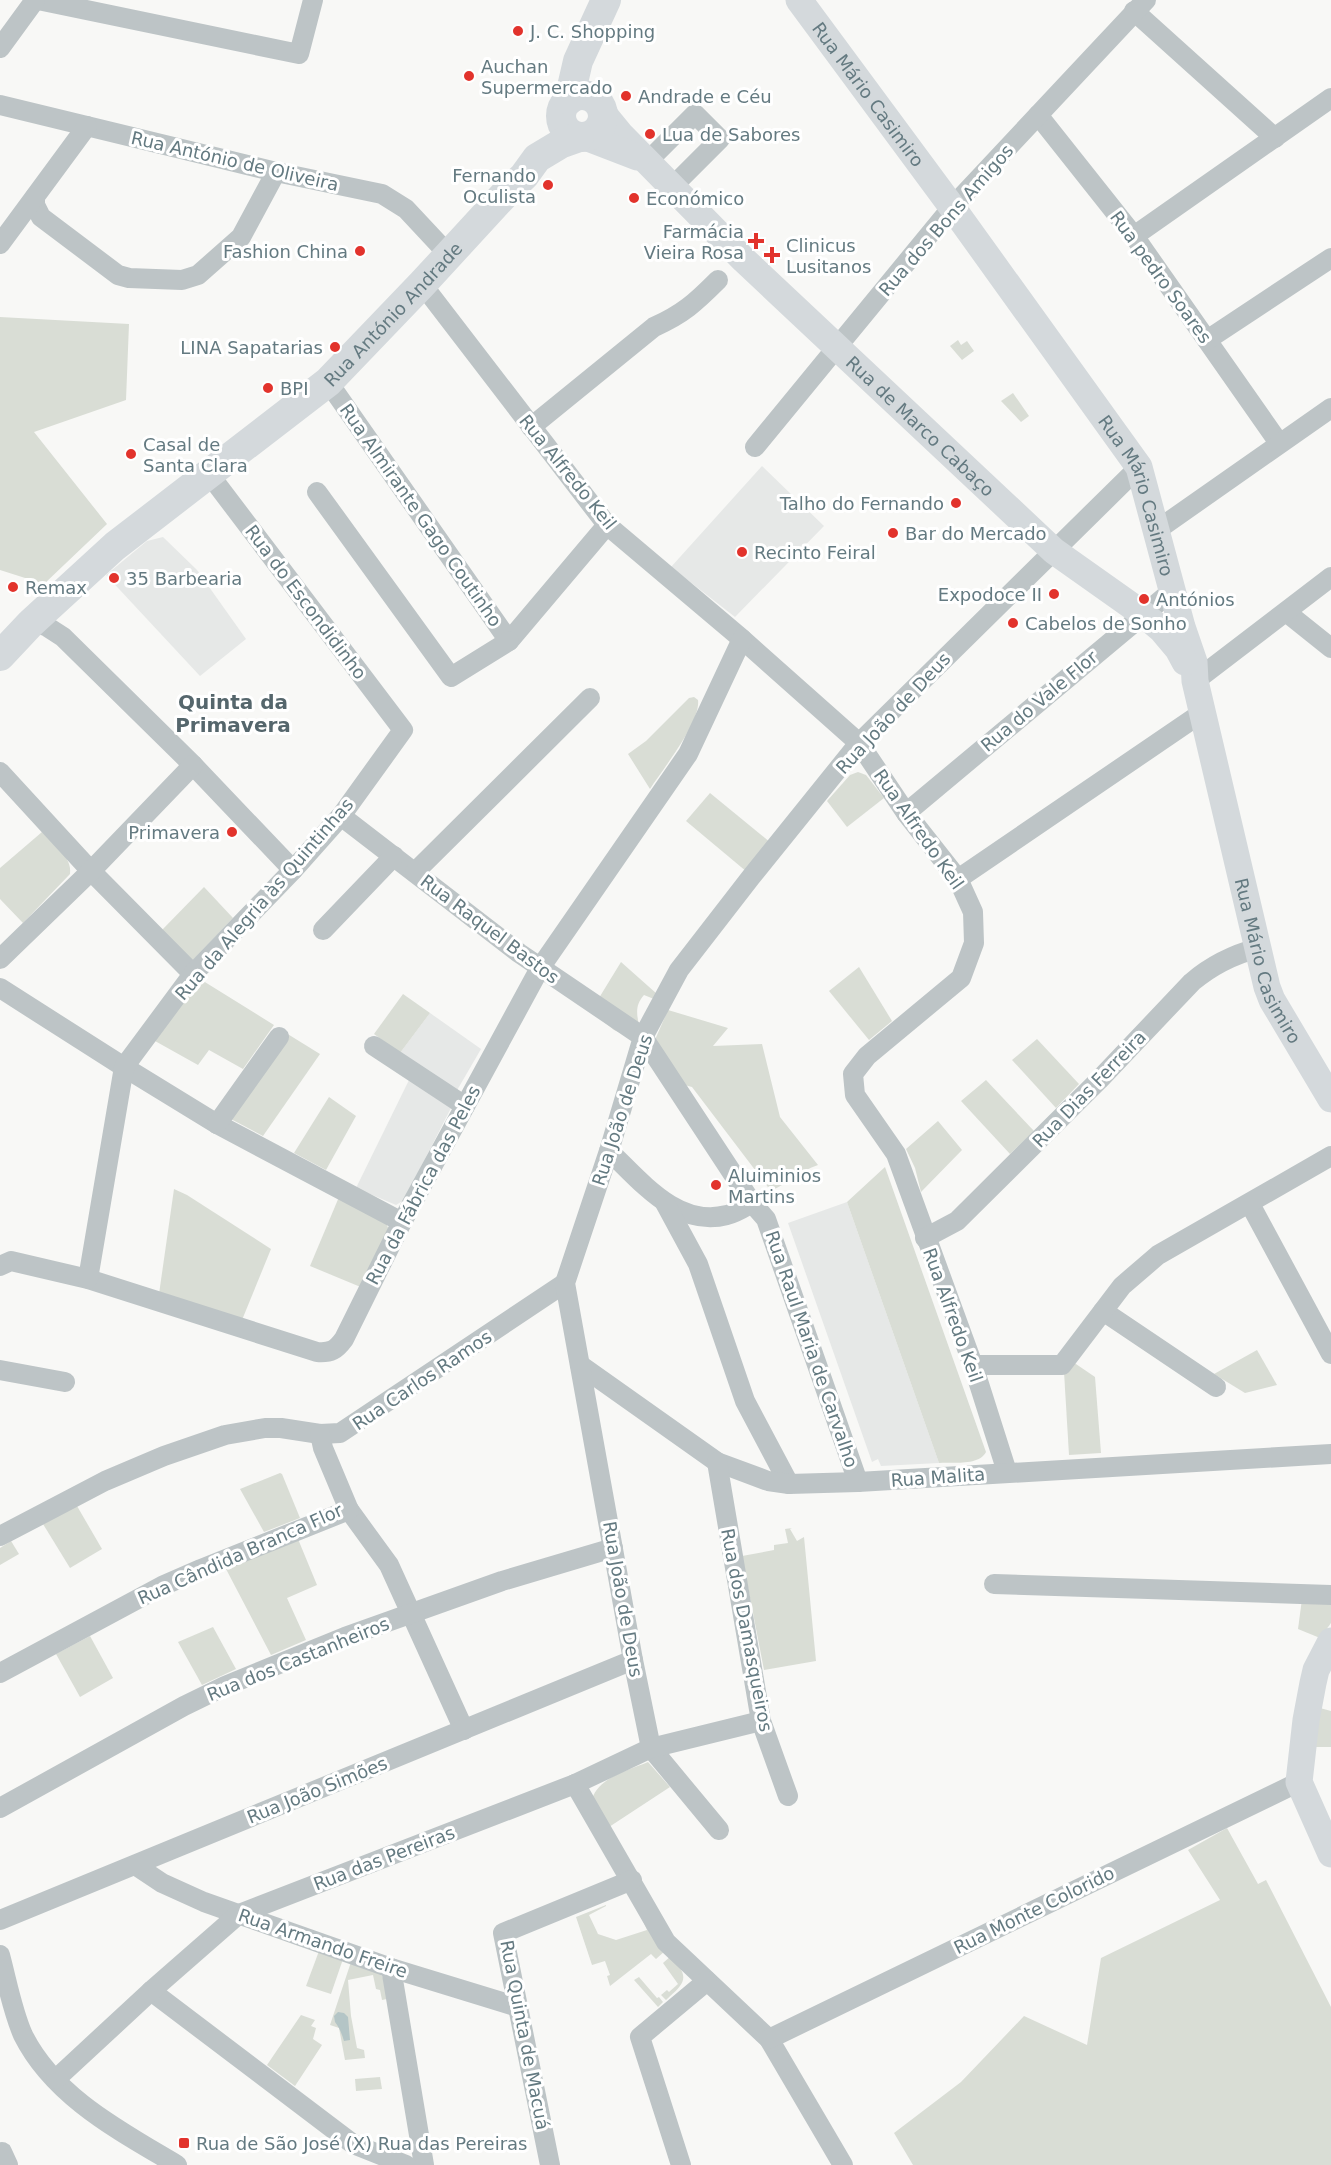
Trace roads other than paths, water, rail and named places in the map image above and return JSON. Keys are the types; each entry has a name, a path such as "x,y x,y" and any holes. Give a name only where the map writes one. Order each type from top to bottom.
{"main road":[{"path":"582,117 594,27 606,0"},
{"name":"Rua António Andrade","path":"0,656 31,623 115,546 328,382 524,176 537,158 562,143 582,117"}],"street":[{"path":"0,48 37,0 299,54 313,0"},
{"name":"Rua Mário Casimiro","path":"804,2 1139,467 1194,662 1203,712 1272,1000 1331,1099"},
{"path":"1140,5 1275,138"},
{"name":"Rua dos Bons Amigos","path":"755,447 952,207 1140,5"},
{"path":"1134,236 1331,98"},
{"name":"Rua António de Oliveira","path":"0,105 276,172 382,194 405,209 449,255"},
{"path":"647,162 695,114 720,139 672,187"},
{"name":"Rua pedro Soares","path":"1038,115 1134,236 1279,443"},
{"name":"Rua de Marco Cabaço","path":"582,117 647,162 744,260 1054,551 1162,630 1178,649 1196,681"},
{"path":"0,244 87,126"},
{"path":"35,196 35,205 41,217 118,275 129,278 184,280 198,275 240,238 276,172"},
{"path":"1207,340 1331,258"},
{"path":"531,427 654,327 694,305 718,280"},
{"name":"Rua Alfredo Keil","path":"422,284 608,525 859,743 906,813 958,879 973,912 974,943 961,978 867,1056 853,1074 855,1095 896,1155 973,1365 1007,1472"},
{"name":"Rua Almirante Gago Coutinho","path":"328,382 509,641 608,525"},
{"path":"1157,530 1331,408"},
{"name":"Rua João de Deus","path":"719,1830 651,1748 565,1283 609,1151 643,1037 679,970 750,877 859,743 1139,467"},
{"name":"Rua do Escondidinho","path":"209,474 403,730"},
{"path":"317,492 451,676 509,641"},
{"path":"1196,681 1331,577"},
{"name":"Rua do Vale Flor","path":"906,813 1173,590"},
{"path":"1286,612 1331,648"},
{"path":"31,623 45,626 63,637 193,765 293,870"},
{"name":"Rua da Fábrica das Peles","path":"88,1279 317,1352 329,1353 336,1349 344,1339 402,1222 540,968 688,754 742,639"},
{"path":"415,872 590,698"},
{"path":"958,879 1203,712"},
{"name":"Rua da Alegria às Quintinhas","path":"88,1279 124,1067 193,975 293,870 340,816 403,730"},
{"path":"0,959 91,871 193,765"},
{"path":"0,771 91,871 193,975"},
{"name":"Rua Raquel Bastos","path":"340,816 540,968 643,1037"},
{"path":"323,930 394,856"},
{"name":"Rua Dias Ferreira","path":"925,1238 957,1221 1099,1080 1192,982 1207,969 1225,959 1258,948"},
{"path":"0,988 217,1124 402,1222"},
{"name":"Rua Raul Maria de Carvalho","path":"643,1037 753,1203 766,1219 858,1482"},
{"path":"217,1124 279,1038"},
{"path":"375,1046 465,1106"},
{"path":"609,1151 665,1203 687,1214 712,1218 729,1215 753,1203"},
{"path":"973,1365 1062,1365 1122,1286 1158,1255 1331,1156"},
{"path":"665,1203 698,1264 745,1401 789,1484"},
{"path":"1250,1204 1331,1354"},
{"path":"0,1266 11,1261 88,1279"},
{"name":"Rua Carlos Ramos","path":"0,1536 105,1481 208,1440 246,1430 265,1428 320,1434 340,1433 351,1428 565,1283"},
{"path":"1103,1311 1216,1387"},
{"name":"Rua Malita","path":"580,1365 717,1462 768,1481 789,1484 858,1482 1331,1454"},
{"path":"0,1370 65,1382"},
{"name":"Rua Cândida Branca Flor","path":"0,1674 162,1586 349,1510 322,1448 320,1434"},
{"name":"Rua dos Damasqueiros","path":"717,1462 761,1721 788,1796"},
{"path":"349,1510 389,1565 464,1730"},
{"name":"Rua dos Castanheiros","path":"0,1808 184,1706 225,1686 345,1637 502,1581 613,1548"},
{"path":"994,1584 1331,1595"},
{"path":"1329,1844 1299,1782 1313,1683 1316,1670 1331,1641"},
{"name":"Rua João Simões","path":"0,1920 633,1660"},
{"name":"Rua das Pereiras","path":"56,2079 239,1914 575,1784 651,1748 761,1721"},
{"name":"Rua Monte Colorido","path":"769,2039 1299,1782"},
{"path":"575,1784 666,1942 769,2039 843,2165"},
{"name":"Rua Armando Freire","path":"135,1865 162,1883 204,1902 391,1968 518,2007"},
{"name":"Rua Quinta de Macuá","path":"550,2165 503,1934 632,1880"},
{"path":"0,1955 6,2007 30,2047 56,2079 94,2114 165,2162"},
{"path":"391,1968 424,2165"},
{"path":"681,2165 640,2037 707,1981"},
{"path":"151,1991 353,2144 406,2165"}],"place":[{"name":"J. C. Shopping","path":"518,31"},
{"name":"Auchan Supermercado","path":"469,76"},
{"name":"Andrade e Céu","path":"626,96"},
{"name":"Lua de Sabores","path":"650,134"},
{"name":"Fernando Oculista","path":"548,185"},
{"name":"Económico","path":"634,198"},
{"name":"Farmácia Vieira Rosa","path":"756,241"},
{"name":"Fashion China","path":"360,251"},
{"name":"Clinicus Lusitanos","path":"772,255"},
{"name":"LINA Sapatarias","path":"335,347"},
{"name":"BPI","path":"268,388"},
{"name":"Casal de Santa Clara","path":"131,454"},
{"name":"Talho do Fernando","path":"956,503"},
{"name":"Bar do Mercado","path":"893,533"},
{"name":"Recinto Feiral","path":"742,552"},
{"name":"35 Barbearia","path":"114,578"},
{"name":"Remax","path":"13,587"},
{"name":"Expodoce II","path":"1054,594"},
{"name":"Antónios","path":"1144,599"},
{"name":"Cabelos de Sonho","path":"1013,623"},
{"name":"Primavera","path":"232,832"},
{"name":"Aluiminios Martins","path":"716,1185"},
{"name":"Rua de São José (X) Rua das Pereiras","path":"184,2143"}],"district":[{"name":"Quinta da Primavera","path":"233,714"}]}
